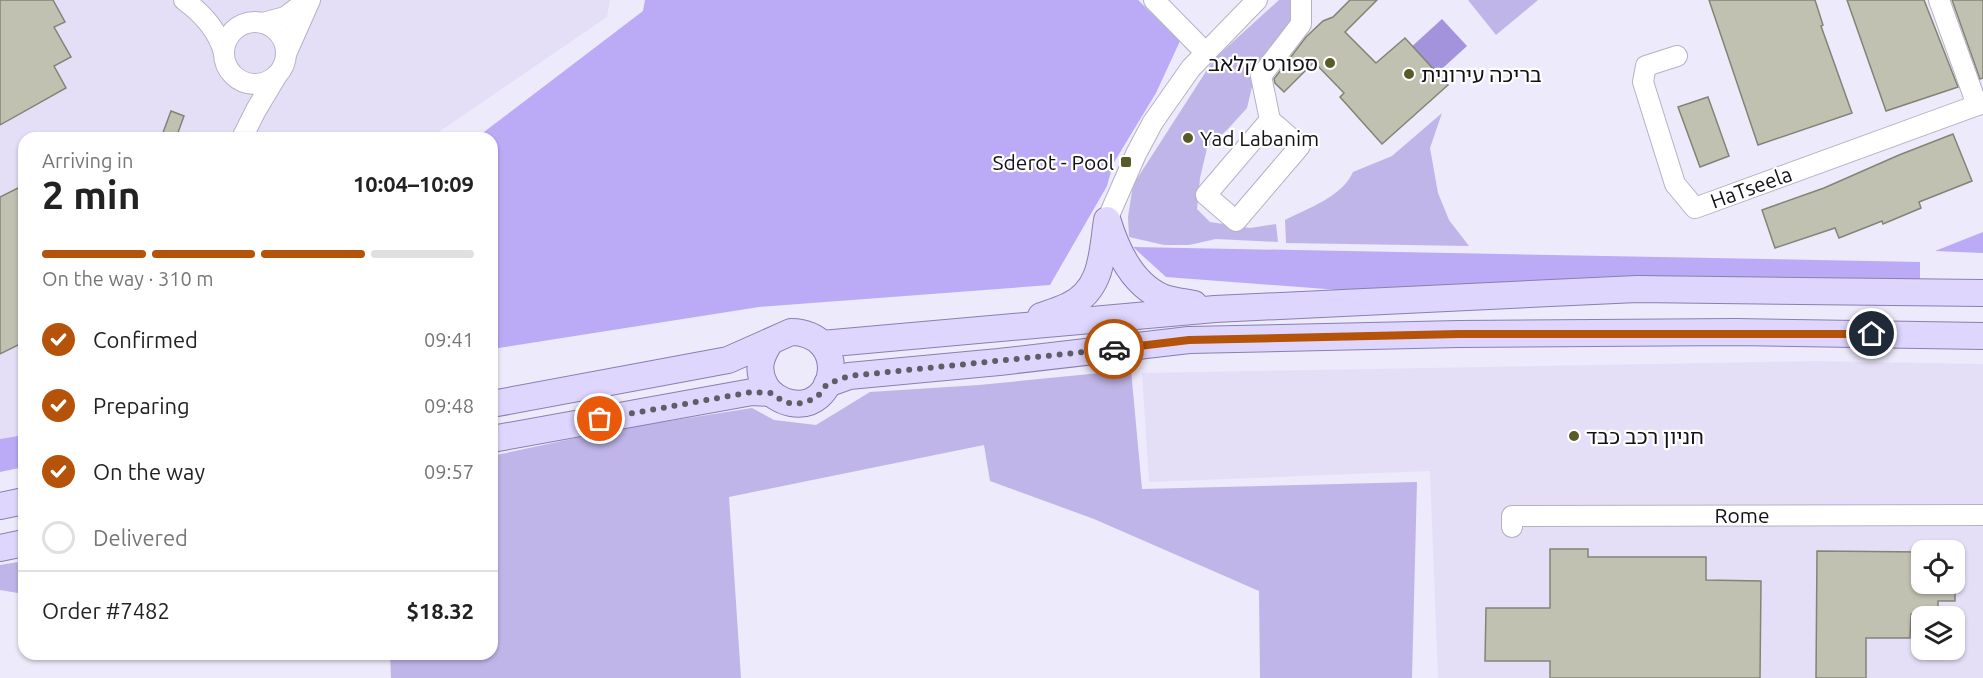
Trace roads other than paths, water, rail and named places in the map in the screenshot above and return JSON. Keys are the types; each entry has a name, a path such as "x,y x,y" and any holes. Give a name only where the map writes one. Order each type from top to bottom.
{"main road":[{"path":"1107,220 1125,264 1135,276 1161,296 1215,309"},
{"path":"1008,327 1069,306 1084,297 1094,283 1101,266 1107,220"},
{"path":"822,344 1215,309 1637,289 1983,293"},
{"path":"498,403 728,360 791,332 812,336 828,353 831,377 818,396 807,402 795,404 784,402 765,387 760,364 763,352 771,341"},
{"path":"827,384 849,376 999,362 1189,340 1459,334 1724,332 1983,336"},
{"path":"498,438 752,392 771,393"},
{"path":"0,506 18,502"},
{"path":"0,548 18,544"}],"street":[{"path":"262,23 285,17 309,0"},
{"path":"245,132 284,65 286,54 309,0"},
{"path":"1154,0 1206,52"},
{"path":"1107,220 1153,122 1191,68 1257,0"},
{"path":"1270,120 1206,195 1236,221 1300,146 1270,120 1261,76 1301,24 1301,0"},
{"path":"1939,0 1980,104"},
{"path":"188,3 242,25"},
{"path":"188,3 214,30 224,53 225,62 235,76 244,97 246,121 244,132"},
{"path":"224,53 229,36 242,25 252,22 272,27 280,34 285,44 286,54"},
{"name":"HaTseela","path":"1677,56 1646,66 1643,82 1676,184 1695,208 1980,104"},
{"path":"235,76 243,81 260,84 278,74"},
{"name":"Rome","path":"1512,527 1512,516 1983,515"}],"place":[{"name":"ספורט קלאב","path":"1330,63"},
{"name":"בריכה עירונית","path":"1409,74"},
{"name":"Yad Labanim","path":"1188,138"},
{"name":"Sderot - Pool","path":"1126,162"},
{"name":"חניון רכב כבד","path":"1574,436"}]}
